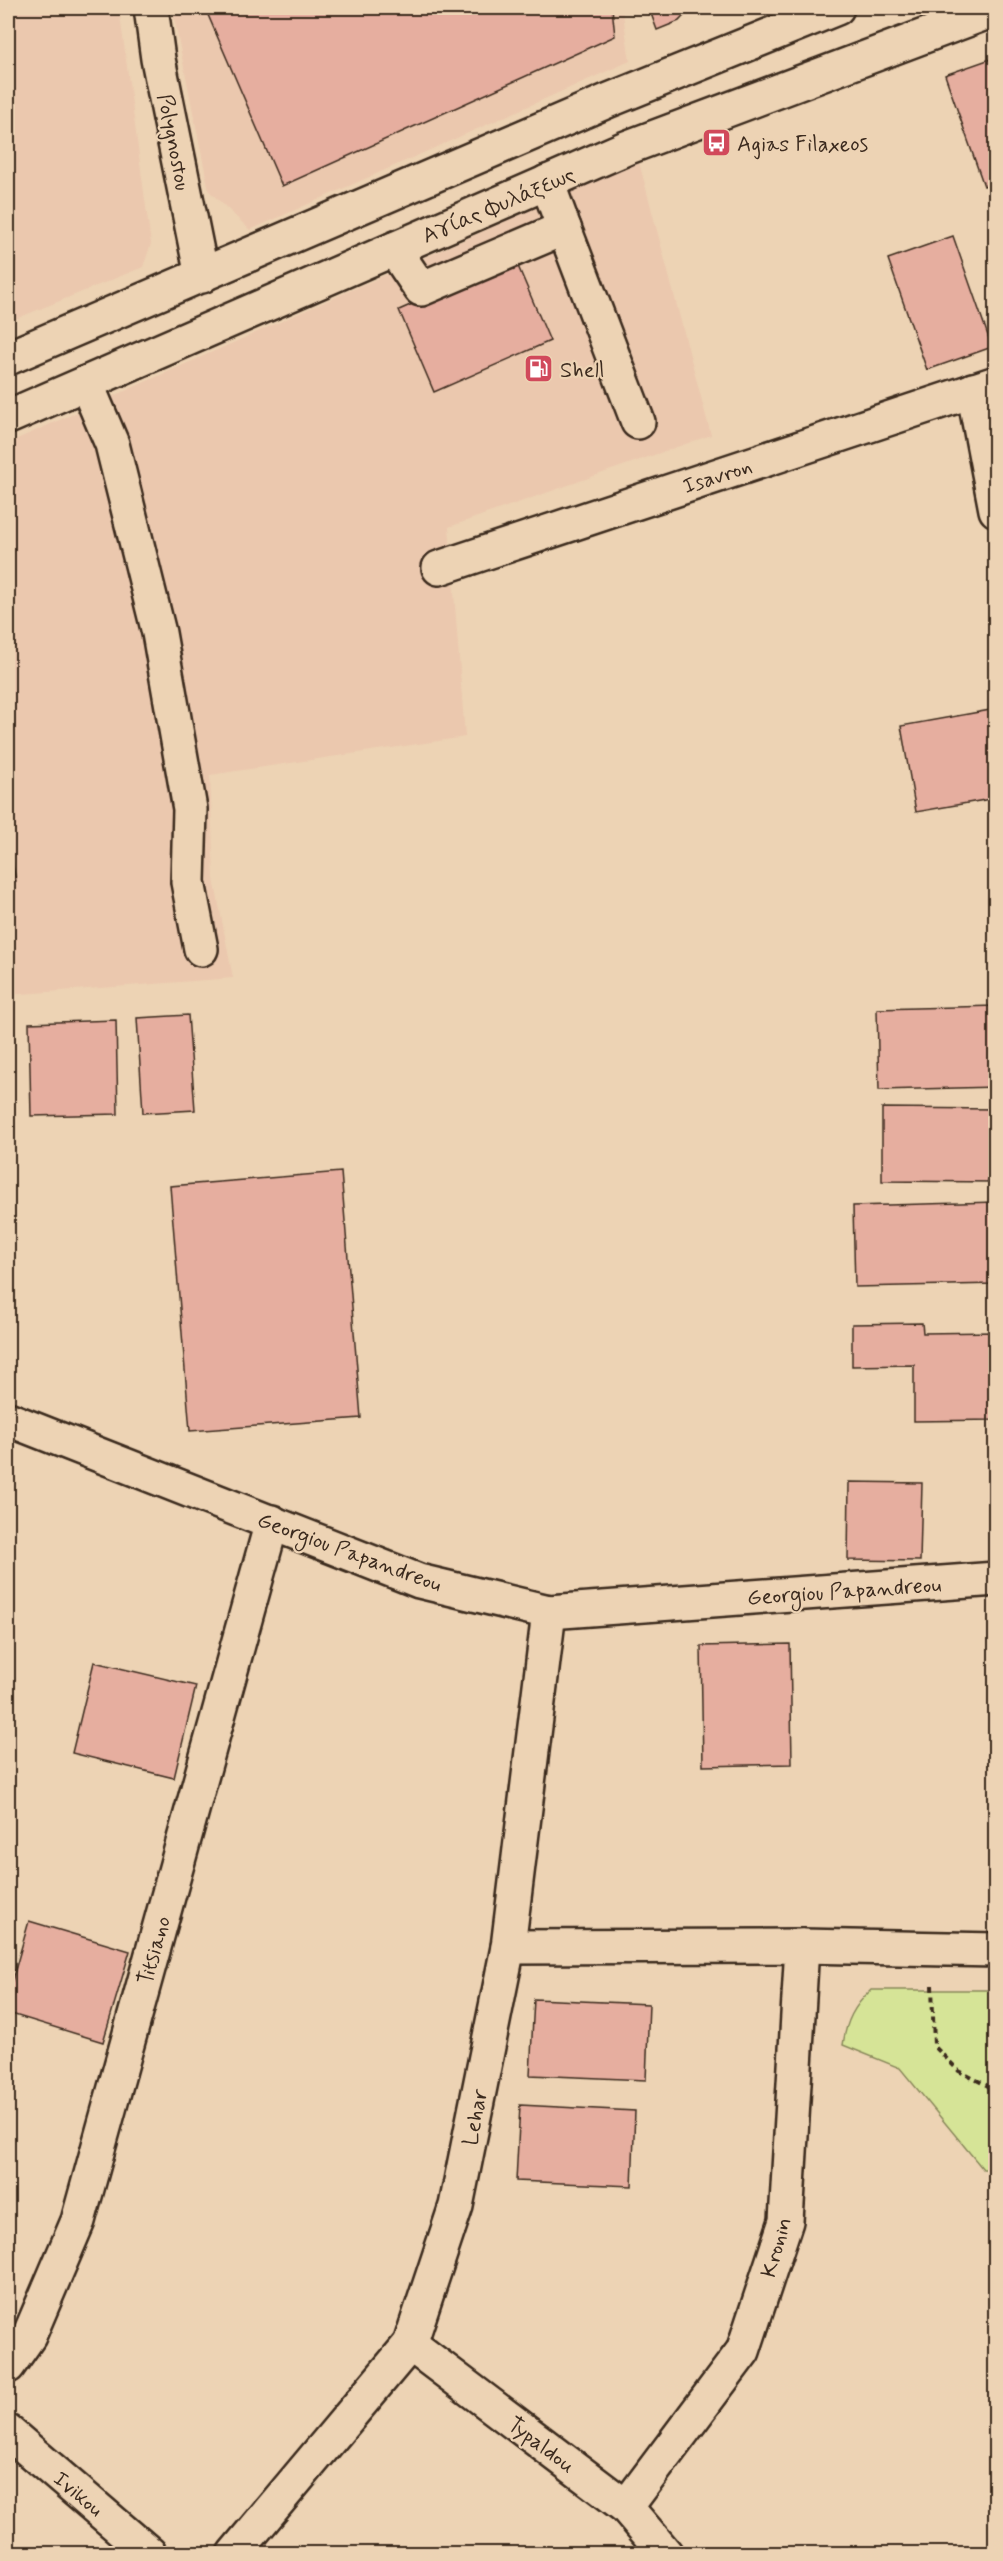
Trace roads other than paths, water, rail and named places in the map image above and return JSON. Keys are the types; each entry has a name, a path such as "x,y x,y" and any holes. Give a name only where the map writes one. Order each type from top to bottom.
{"street":[{"name":"Polygnostou","path":"151,8 158,59 202,276"},
{"path":"8,358 607,101 792,16 837,8"},
{"name":"Αγίας Φυλάξεως","path":"8,417 626,148 996,9"},
{"path":"547,182 638,422"},
{"path":"394,249 421,289 564,228"},
{"path":"86,383 112,444 159,633 190,809 188,882 201,949"},
{"path":"984,386 996,510"},
{"name":"Isavron","path":"439,568 984,386"},
{"name":"Georgiou Papandreou","path":"8,1419 419,1581 549,1612 996,1579"},
{"name":"Titsiano","path":"8,2366 29,2336 78,2222 272,1522"},
{"name":"Lehar","path":"234,2553 410,2344 456,2206 508,1947 549,1612"},
{"path":"508,1947 802,1946 996,1950"},
{"name":"Kronin","path":"626,2507 743,2351 786,2221 802,1946"},
{"name":"Typaldou","path":"410,2344 626,2507 666,2553"},
{"name":"Ivikou","path":"8,2432 150,2553"}],"place":[{"name":"Agias Filaxeos","path":"716,143"},
{"name":"Shell","path":"539,369"}]}
